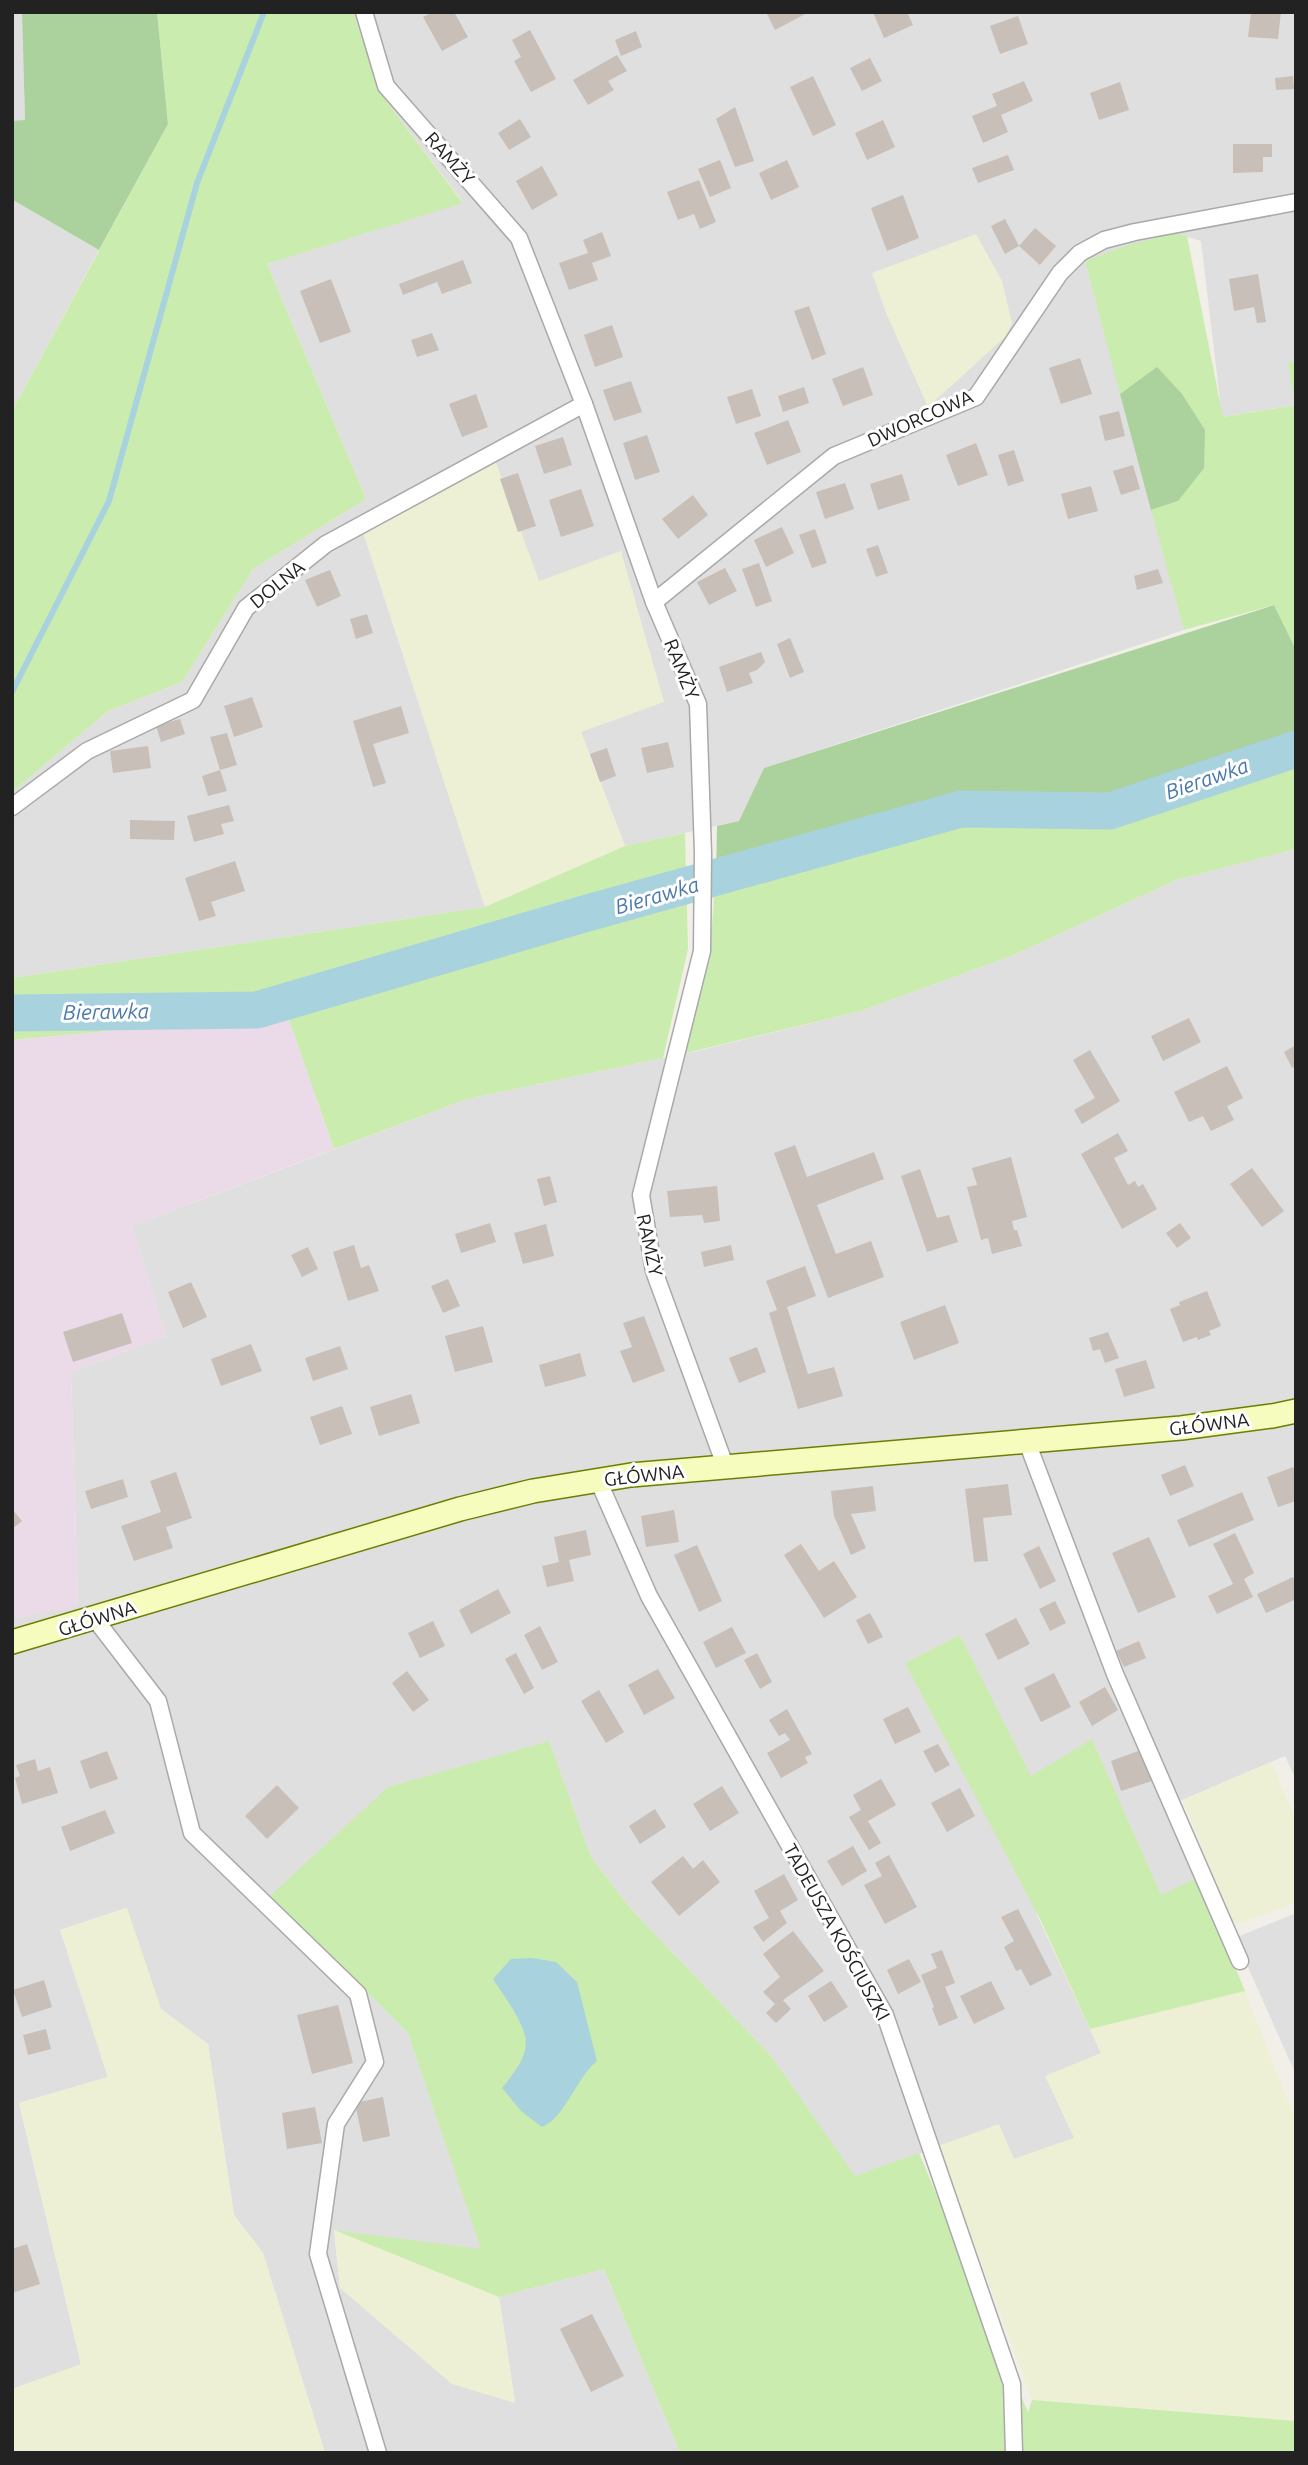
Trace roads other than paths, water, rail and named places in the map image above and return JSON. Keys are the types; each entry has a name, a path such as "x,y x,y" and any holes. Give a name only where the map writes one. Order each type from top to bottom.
{"main road":[{"name":"GŁÓWNA","path":"12,1642 460,1509 533,1491 597,1480 1181,1428 1296,1411"}],"street":[{"name":"RAMŻY","path":"364,12 386,86 519,238 583,404 654,602 698,704 703,853 702,951 640,1195 654,1271 726,1468"},
{"name":"DWORCOWA","path":"654,602 834,456 976,397 1060,273 1080,253 1104,240 1135,232 1296,202"},
{"name":"DOLNA","path":"12,807 87,751 193,700 246,608 326,544 583,404"},
{"path":"1027,1442 1115,1674 1240,1961"},
{"name":"TADEUSZA KOŚCIUSZKI","path":"597,1480 649,1596 886,2015 1012,2384 1014,2453"},
{"path":"94,1619 158,1701 192,1833 358,1994 375,2062 336,2124 318,2254 376,2446"}],"water":[{"path":"532,1958 556,1962 577,1982 597,2061 557,2116 542,2127 521,2111 502,2088 516,2070 526,2042 515,2013 493,1979 511,1959"}],"waterway":[{"path":"12,692 109,501 197,183 264,12"},
{"name":"Bierawka","path":"12,1013 257,1010 584,914 961,809 1110,811 1296,749"}]}
